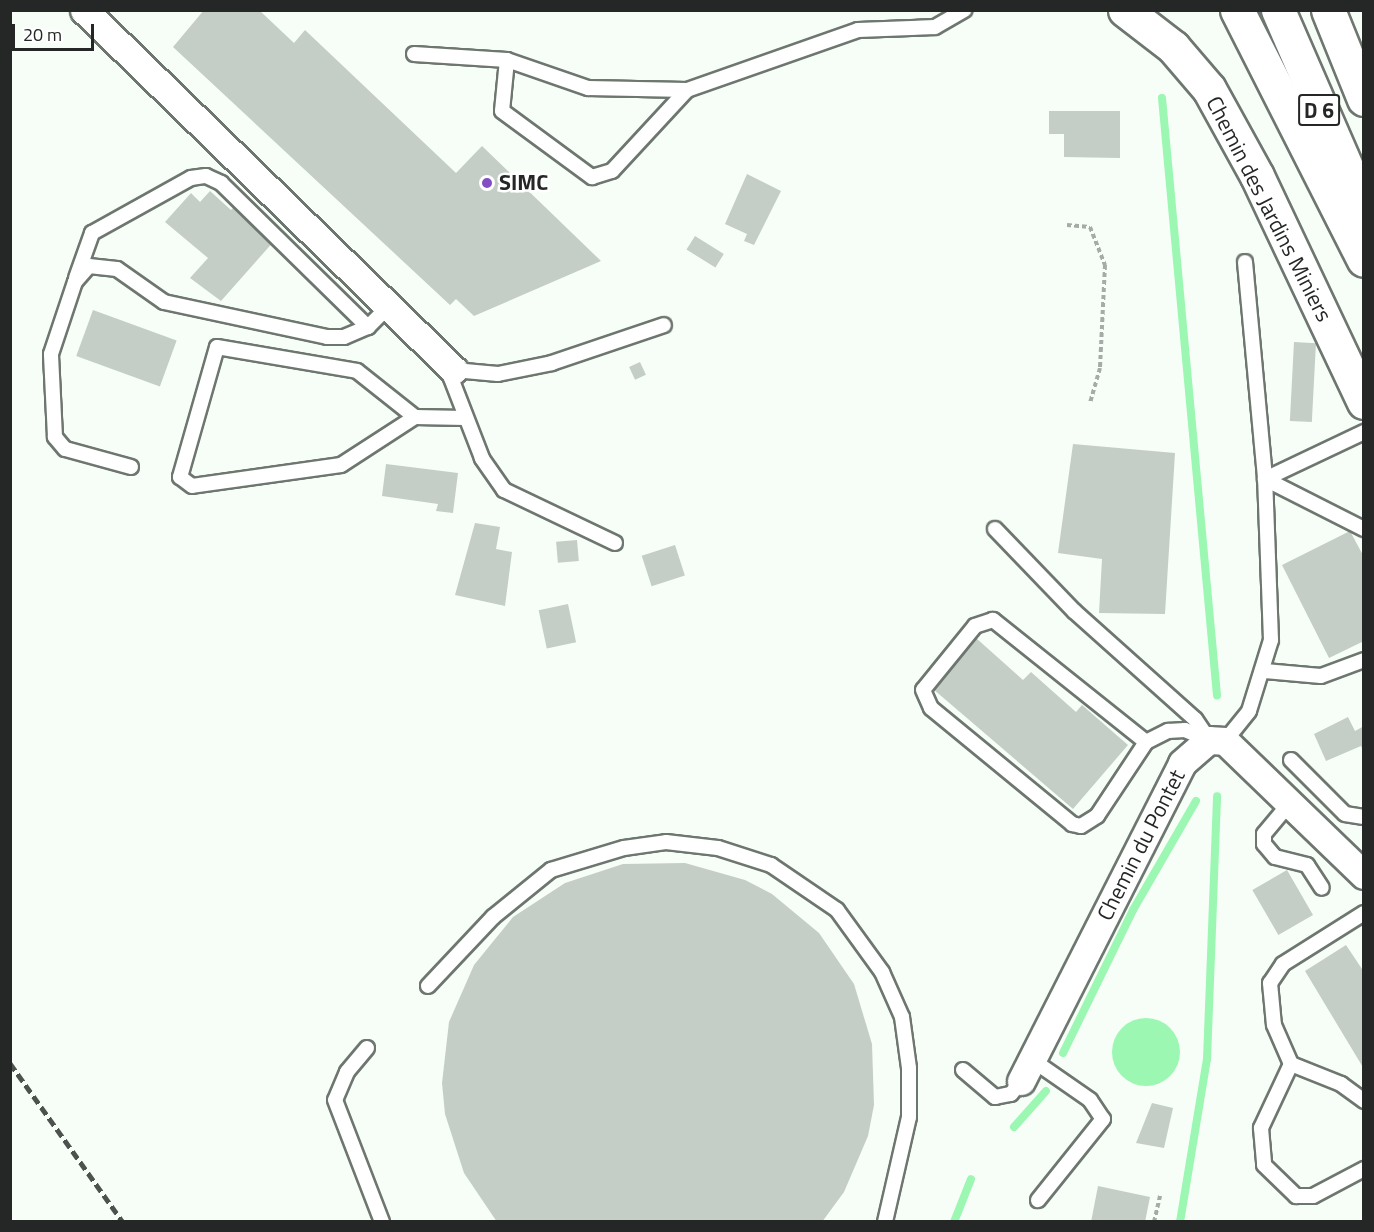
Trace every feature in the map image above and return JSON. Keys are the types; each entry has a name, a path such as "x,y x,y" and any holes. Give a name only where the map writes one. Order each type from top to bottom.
{"main road":[{"name":"Chemin des Jardins Miniers","path":"1125,10 1173,47 1209,89 1257,176 1364,402"},
{"path":"1237,10 1364,260"},
{"name":"D 6","path":"1278,10 1364,208"},
{"name":"D 6","path":"1328,10 1364,99"},
{"path":"1333,10 1364,99"}],"street":[{"path":"84,10 391,304 454,370"},
{"path":"1216,740 1289,804 1364,875"},
{"name":"Chemin du Pontet","path":"1026,1070 1182,763 1216,740"}],"lane":[{"path":"414,54 507,60 588,88 687,90 858,30 935,27 964,10"},
{"path":"507,60 502,111 592,177 612,171 687,90"},
{"path":"130,467 64,449 55,437 51,354 92,233 190,178 206,176 221,183 368,327"},
{"path":"1216,740 1249,711 1265,672 1271,640 1266,479 1245,262"},
{"path":"75,282 89,266 104,264 164,302 327,337 344,338 368,327 391,304"},
{"path":"615,543 504,490 452,389 454,370 498,374 552,363 664,325"},
{"path":"415,417 357,371 217,347 180,477 192,486 341,465 415,417 465,418"},
{"path":"1266,479 1364,432"},
{"path":"1266,479 1364,529"},
{"path":"995,530 1074,611 1216,740"},
{"path":"1146,742 1004,624 993,620 975,626 923,690 931,708 1072,824 1081,826 1097,816 1146,742 1185,730 1216,740"},
{"path":"1265,672 1321,676 1364,660"},
{"path":"1291,760 1345,814 1364,817"},
{"path":"1289,804 1264,834 1264,844 1275,857 1307,865 1322,888"},
{"path":"428,986 519,894 551,870 572,863 666,842 718,848 771,865 837,910 882,972 902,1017 909,1068 909,1116 885,1221"},
{"path":"1364,913 1283,964 1270,983 1274,1025 1291,1064 1341,1084 1364,1101"},
{"path":"367,1048 347,1072 335,1100 382,1221"},
{"path":"1291,1064 1261,1128 1264,1166 1296,1196 1313,1196 1364,1168"},
{"path":"963,1071 995,1097 1011,1094 1026,1070 1090,1100 1102,1119 1038,1200"}],"path":[{"path":"1067,225 1090,227 1106,266 1100,368 1090,402"},
{"path":"1154,1221 1160,1196"}],"shaded area":[{"path":"1146,1018 1159,1021 1170,1028 1177,1039 1180,1052 1177,1065 1170,1076 1159,1083 1146,1086 1133,1083 1122,1076 1115,1065 1112,1052 1115,1039 1122,1028 1133,1021"}],"building":[{"path":"204,10 259,10 294,43 305,30 456,173 482,146 601,261 474,316 456,299 450,305 173,47"},
{"path":"1049,111 1120,111 1120,158 1064,157 1064,134 1049,134"},
{"path":"747,174 781,191 754,245 744,241 747,234 725,224"},
{"path":"210,191 231,210 236,205 275,240 221,301 190,278 208,258 165,222 191,193 200,202"},
{"path":"695,236 724,254 715,268 687,250"},
{"path":"93,310 177,340 160,386 76,356"},
{"path":"1294,342 1316,343 1312,422 1290,421"},
{"path":"640,362 646,375 635,380 629,367"},
{"path":"1073,444 1175,453 1165,614 1099,613 1102,559 1058,553"},
{"path":"386,464 458,473 453,513 436,511 438,504 382,496"},
{"path":"475,523 500,527 496,549 512,552 505,606 455,595"},
{"path":"1350,531 1364,557 1364,641 1329,658 1282,565"},
{"path":"577,540 579,561 558,563 556,542"},
{"path":"675,545 685,575 652,586 642,556"},
{"path":"568,604 576,642 547,648 539,610"},
{"path":"976,638 1023,680 1031,672 1076,712 1082,705 1128,745 1073,809 933,689"},
{"path":"1348,717 1355,731 1364,726 1364,752 1361,746 1326,761 1314,734"},
{"path":"685,863 745,880 772,894 819,933 854,984 872,1044 874,1105 868,1136 844,1192 822,1222 497,1222 464,1173 445,1114 442,1083 449,1022 474,965 513,917 565,883 623,864"},
{"path":"1287,870 1313,915 1278,935 1252,890"},
{"path":"1346,945 1364,972 1364,1069 1305,971"},
{"path":"1152,1103 1173,1108 1164,1148 1136,1143"},
{"path":"1098,1186 1150,1197 1145,1222 1091,1222"}],"waterway":[{"path":"1162,98 1217,695"},
{"path":"1180,1222 1207,1059 1217,796"},
{"path":"1063,1053 1133,910 1196,801"},
{"path":"1014,1127 1046,1091"},
{"path":"954,1222 971,1179"}],"railway":[{"path":"10,1063 123,1222"}],"place":[{"name":"SIMC","path":"487,183"}]}
